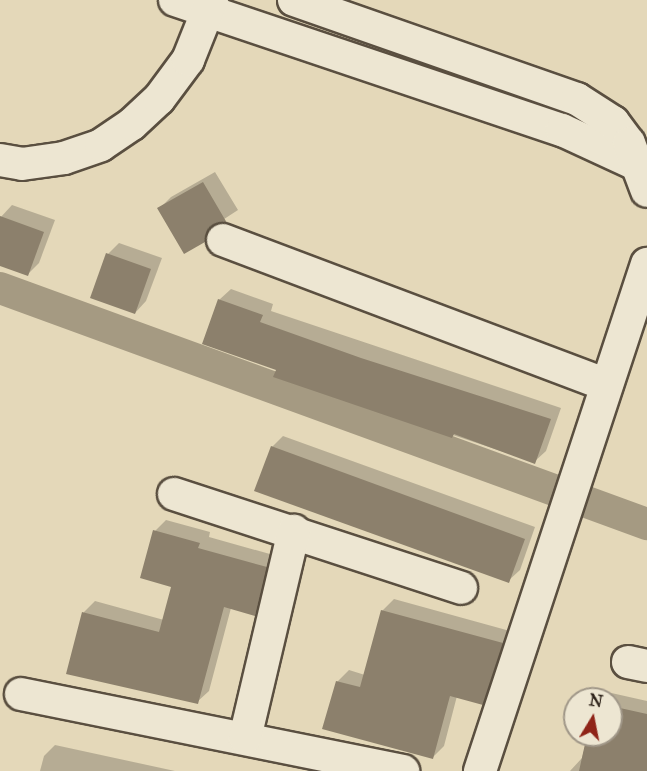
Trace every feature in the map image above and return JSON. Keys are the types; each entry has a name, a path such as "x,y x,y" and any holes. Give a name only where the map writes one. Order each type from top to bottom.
{"street":[{"path":"176,0 209,6 562,130 644,179"},
{"path":"294,0 577,99 613,122 644,179"},
{"path":"0,160 22,164 64,158 101,145 132,124 159,99 188,60 209,6"},
{"path":"224,240 607,385"},
{"path":"480,771 607,385 644,283"},
{"path":"174,494 294,531 461,588"},
{"path":"245,738 294,531"},
{"path":"21,694 403,771"}],"building":[{"path":"203,182 227,223 212,226 205,242 184,254 157,208"},
{"path":"0,216 44,232 28,276 0,266"},
{"path":"106,253 151,269 135,314 90,298"},
{"path":"218,299 263,315 260,322 361,358 551,419 535,464 454,434 452,438 273,377 276,370 202,344"},
{"path":"271,446 525,539 509,583 254,491"},
{"path":"153,530 200,543 198,548 267,567 255,616 224,607 198,704 66,674 82,612 159,632 171,587 140,578"},
{"path":"381,610 503,643 483,705 450,696 433,759 322,729 336,681 360,687"},
{"path":"623,709 647,714 647,771 579,771 584,747 623,747"}],"waterway":[{"path":"0,288 647,524"}]}
